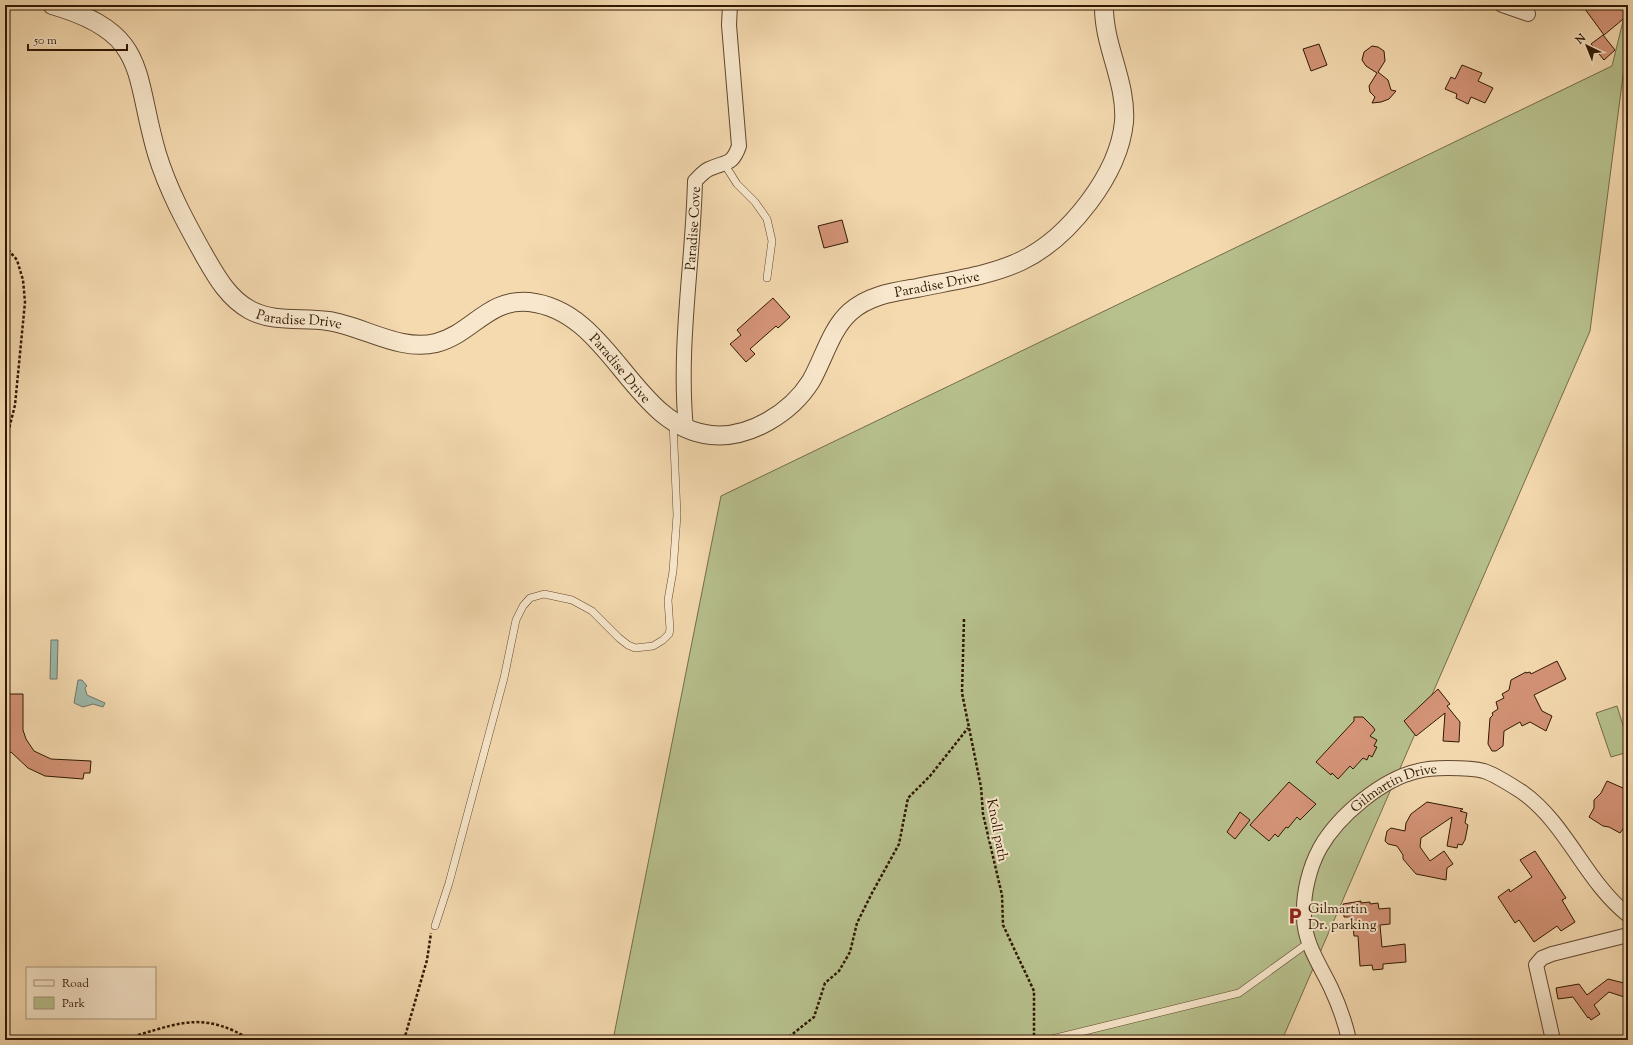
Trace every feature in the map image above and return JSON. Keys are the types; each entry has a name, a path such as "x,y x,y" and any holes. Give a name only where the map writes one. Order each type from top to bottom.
{"street":[{"name":"Paradise Drive","path":"52,5 82,14 98,22 122,42 130,54 142,86 153,138 165,178 213,270 231,295 242,305 268,317 325,320 416,345 436,343 450,338 496,307 509,302 524,301 537,303 566,316 585,330 604,347 648,400 679,425 712,436 727,436 755,428 783,411 797,399 810,383 839,324 851,312 865,302 890,293 979,276 1007,268 1035,255 1060,236 1083,210 1104,180 1112,165 1122,136 1124,105 1122,90 1104,25 1104,5"},
{"path":"725,165 735,157 739,146 729,25 730,5"},
{"path":"1502,5 1528,14"},
{"name":"Paradise Cove","path":"679,425 694,231 695,181 708,169 725,165"},
{"name":"Gilmartin Drive","path":"1349,1040 1337,1001 1308,943 1304,918 1307,886 1320,848 1337,826 1356,805 1396,778 1418,770 1462,768 1485,771 1522,792 1541,808 1559,829 1581,858 1596,883 1613,904 1628,915"},
{"path":"1552,1040 1536,965 1542,958 1552,954 1628,935"}],"lane":[{"path":"725,165 737,184 755,202 767,219 772,242 766,278"},
{"path":"435,926 449,883 504,678 516,620 523,606 530,598 544,594 572,600 592,610 619,638 635,648 653,646 669,634 668,600 673,571 677,515 679,425"},
{"path":"1048,1040 1239,993 1308,943"}],"path":[{"path":"5,10 9,5"},
{"path":"5,246 17,260 23,280 25,302 15,405 5,445"},
{"name":"Knoll path","path":"964,619 962,693 981,787 983,814 1002,895 1003,925 1034,991 1034,1040"},
{"path":"785,1040 814,1018 825,982 839,971 850,952 857,924 899,844 908,798 930,776 969,727"},
{"path":"404,1040 427,960 431,933 435,926"},
{"path":"138,1035 176,1024 204,1021 220,1025 251,1040"}],"green space":[{"path":"1627,5 1628,37 1590,331 1282,1040 613,1040 721,496 1612,66"},
{"path":"1617,706 1628,741 1628,752 1611,757 1596,713"}],"shaded area":[{"path":"51,640 58,640 57,679 50,679"},
{"path":"78,680 82,680 87,686 85,688 87,695 105,703 103,707 93,704 83,707 74,703"}],"building":[{"path":"1582,5 1628,5 1628,15 1604,35"},
{"path":"1603,35 1615,50 1604,60 1591,44"},
{"path":"1319,44 1327,65 1311,71 1303,49"},
{"path":"1372,46 1378,47 1384,51 1385,61 1378,72 1388,80 1391,90 1396,91 1389,99 1372,103 1375,97 1370,92 1369,86 1377,73 1366,66 1362,60 1364,52"},
{"path":"1462,65 1482,73 1478,81 1493,88 1485,103 1471,97 1468,104 1456,98 1457,94 1445,89 1451,77 1455,79"},
{"path":"842,220 848,242 824,248 818,226"},
{"path":"773,298 790,317 778,328 776,326 750,349 755,354 746,362 730,344 741,335 737,330"},
{"path":"1557,661 1566,679 1534,695 1542,711 1552,716 1546,731 1530,722 1522,726 1520,722 1504,731 1503,746 1496,751 1492,751 1488,744 1490,718 1493,715 1492,713 1498,709 1496,702 1504,698 1502,694 1509,690 1511,680 1526,672 1530,672 1531,674"},
{"path":"1438,689 1450,704 1447,706 1460,722 1459,742 1443,741 1445,713 1416,736 1404,721"},
{"path":"5,694 23,694 23,730 26,739 34,751 51,759 91,761 90,773 84,773 83,779 45,776 28,768 11,752 5,755"},
{"path":"1354,717 1363,717 1373,727 1375,730 1370,736 1377,740 1374,746 1377,747 1372,757 1369,755 1367,760 1363,758 1353,769 1350,766 1338,779 1316,762 1354,721"},
{"path":"1607,781 1623,788 1628,792 1628,822 1620,833 1609,827 1603,826 1589,817 1594,808 1594,800 1601,793"},
{"path":"1289,782 1316,804 1300,820 1297,817 1278,837 1275,834 1269,841 1250,825"},
{"path":"1427,802 1463,809 1460,811 1467,813 1465,823 1468,825 1465,840 1462,845 1458,844 1457,848 1447,846 1452,817 1421,838 1420,847 1430,861 1444,851 1453,864 1447,868 1446,880 1416,874 1403,859 1403,855 1397,846 1388,844 1385,841 1387,831 1391,828 1405,831 1406,823 1411,814"},
{"path":"1240,812 1250,820 1235,839 1227,832"},
{"path":"1535,851 1566,898 1562,900 1575,922 1561,931 1557,926 1534,942 1519,920 1515,923 1498,897 1509,889 1510,892 1532,877 1520,860"},
{"path":"1361,901 1361,903 1378,903 1379,909 1390,908 1390,924 1380,925 1382,947 1405,944 1406,962 1383,964 1383,969 1373,970 1372,965 1360,966 1358,936 1354,936 1352,917 1344,917 1343,904"},
{"path":"1608,979 1628,984 1624,997 1609,992 1594,1005 1600,1014 1591,1020 1573,997 1558,999 1556,988 1579,984 1587,995"}],"place":[{"name":"Gilmartin Dr. parking","path":"1295,916"}]}
